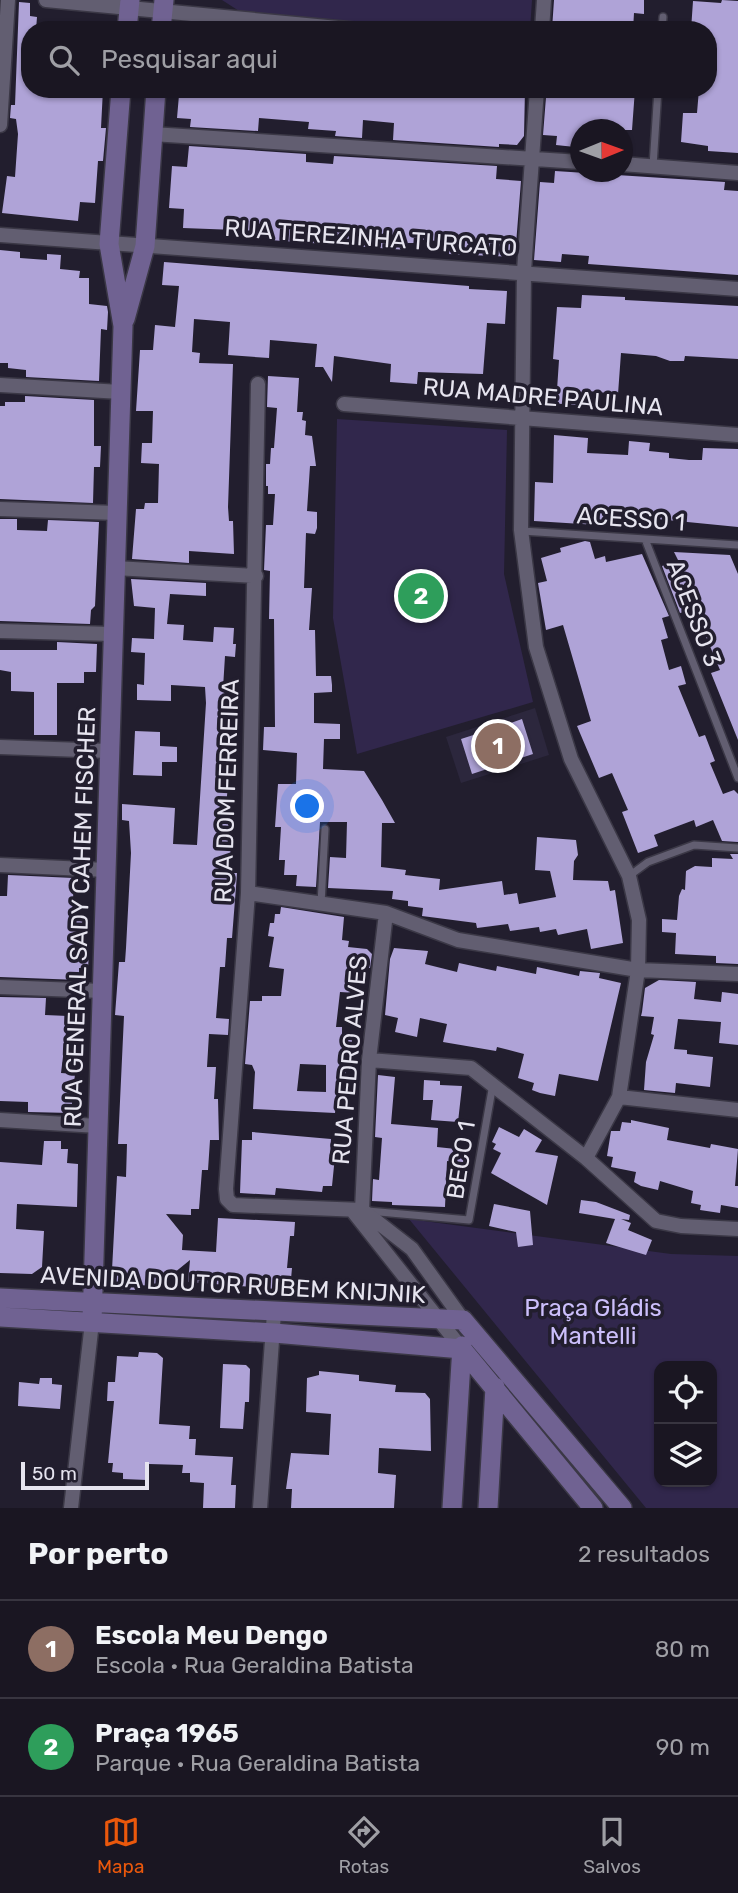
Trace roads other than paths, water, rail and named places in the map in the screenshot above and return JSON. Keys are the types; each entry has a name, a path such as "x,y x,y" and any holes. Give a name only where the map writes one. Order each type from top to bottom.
{"street":[{"path":"0,125 8,0"},
{"path":"46,0 129,4 162,14 248,21"},
{"path":"542,21 544,0"},
{"path":"120,98 109,244 123,326"},
{"path":"123,326 145,246 155,98"},
{"path":"536,98 524,271 521,530 540,659 572,759 629,876 639,920 638,970 619,1097 586,1158"},
{"path":"152,134 570,161"},
{"path":"633,165 738,173"},
{"name":"RUA TEREZINHA TURCATO","path":"0,235 524,271 738,289"},
{"name":"RUA GENERAL SADY CAHEM FISCHER","path":"71,1508 92,1312 123,326"},
{"name":"RUA DOM FERREIRA","path":"258,384 248,893 227,1199 233,1205 357,1210"},
{"path":"0,385 121,392"},
{"name":"RUA MADRE PAULINA","path":"344,404 738,435"},
{"path":"0,509 117,513"},
{"path":"115,568 256,576"},
{"path":"0,631 113,634"},
{"path":"0,747 110,751"},
{"path":"0,865 106,870"},
{"path":"248,893 386,913 458,940 638,970 738,974"},
{"name":"RUA PEDRO ALVES","path":"357,1210 369,1060 386,913"},
{"path":"0,987 102,991"},
{"path":"369,1060 471,1068 586,1158 656,1221 681,1226 738,1229"},
{"path":"619,1097 738,1110"},
{"path":"0,1120 98,1126"},
{"path":"357,1210 494,1391 593,1508"},
{"path":"357,1210 412,1250 463,1320 621,1508"},
{"name":"AVENIDA DOUTOR RUBEM KNIJNIK","path":"0,1298 92,1312 274,1333 461,1349"},
{"name":"AVENIDA DOUTOR RUBEM KNIJNIK","path":"0,1317 92,1312 274,1313 463,1320"},
{"path":"260,1508 274,1313"},
{"path":"452,1508 463,1320"},
{"path":"488,1508 496,1360"}],"lane":[{"path":"663,17 663,21"},
{"path":"653,166 657,98"},
{"name":"ACESSO 1","path":"521,530 738,545"},
{"name":"ACESSO 3","path":"645,539 738,778"},
{"path":"321,904 326,829"},
{"path":"629,876 648,862 694,845 738,848"},
{"name":"BECO 1","path":"357,1210 469,1220 493,1083"}],"place":[{"name":"Praça 1965","path":"421,596"},
{"name":"Escola Meu Dengo","path":"498,746"}],"park label":[{"name":"Praça Gládis Mantelli","path":"593,1322"}]}
